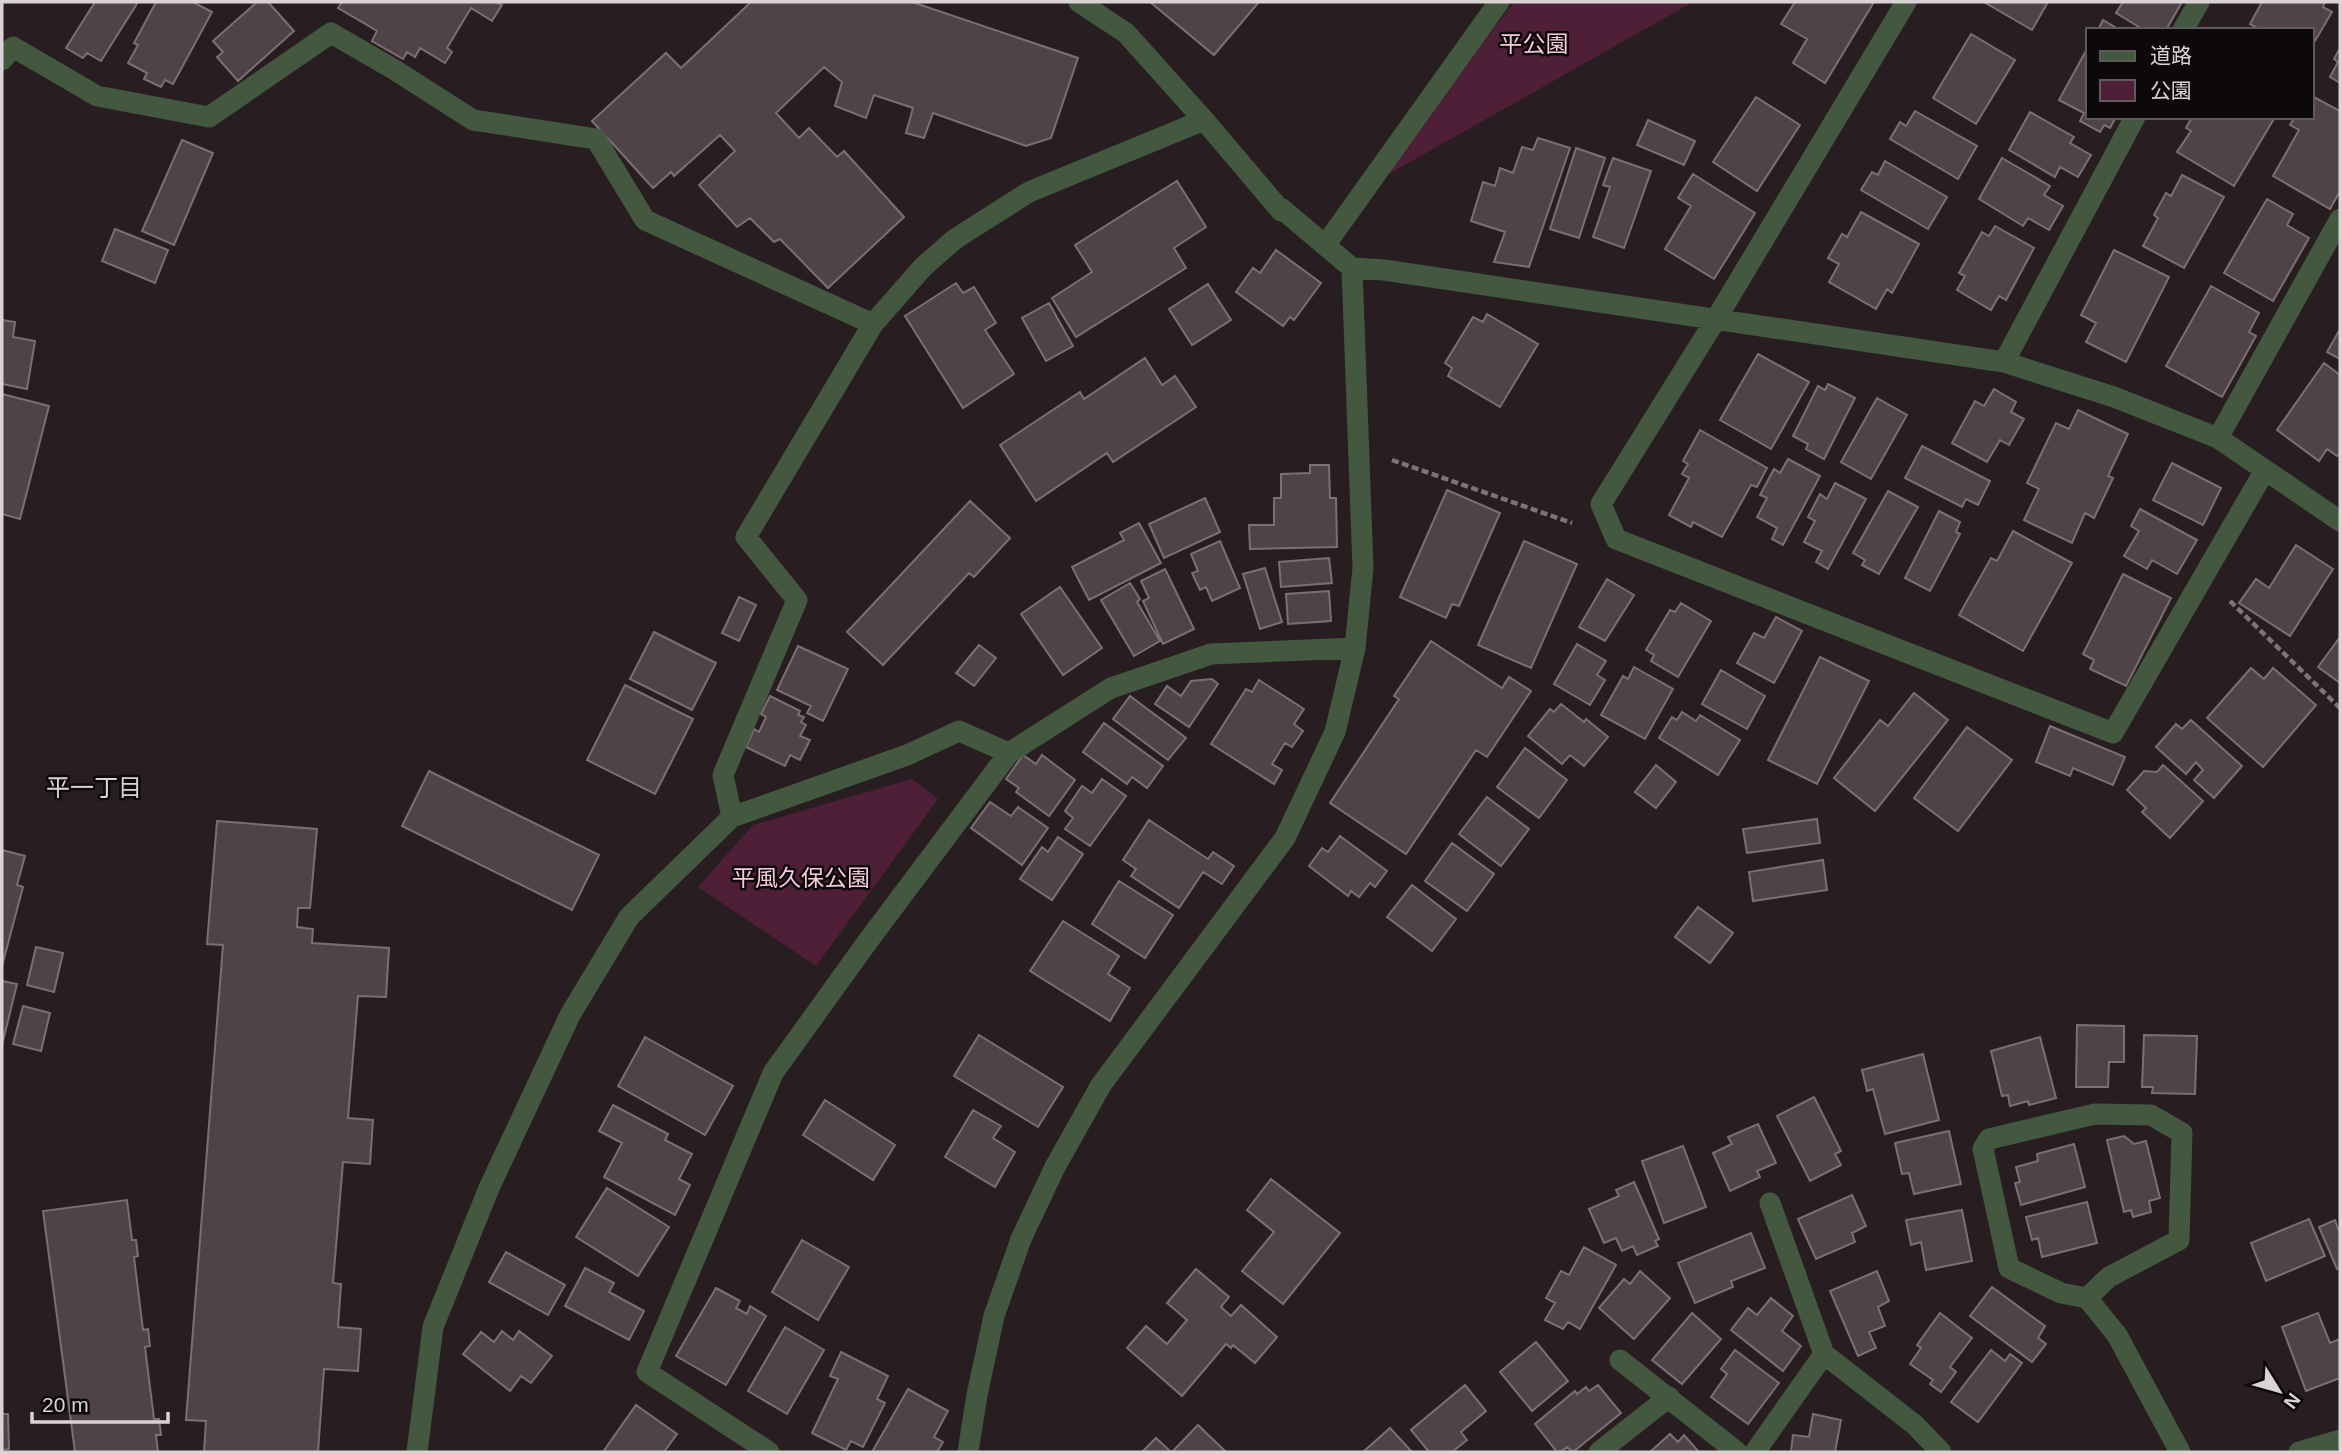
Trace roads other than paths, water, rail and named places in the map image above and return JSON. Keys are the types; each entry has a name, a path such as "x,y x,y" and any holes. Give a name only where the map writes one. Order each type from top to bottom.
{"street":[{"path":"1079,2 1126,33 1281,211 1282,209 1326,244 1352,268 1384,270 2004,362 2114,397 2218,438 2340,521"},
{"path":"1326,244 1499,2"},
{"path":"1906,2 1716,319 1601,503 1616,539 2113,733 2265,470"},
{"path":"2184,28 2199,2"},
{"path":"8,54 97,96 209,117 331,33 395,70 472,120 596,139 645,220 873,324"},
{"path":"2004,362 2134,119"},
{"path":"732,817 723,775 797,600 746,537 873,324 923,267 955,239 1029,192 1204,120"},
{"path":"2218,438 2340,219"},
{"path":"968,1452 994,1316 1021,1239 1055,1167 1101,1085 1285,838 1335,732 1355,648 1363,568 1352,268"},
{"path":"769,1452 647,1372 773,1073 868,941 1009,753 1111,688 1211,654 1355,648"},
{"path":"417,1452 433,1328 489,1188 570,1015 629,917 732,817 907,755 959,731 1009,753"},
{"path":"2087,1298 2109,1277 2179,1240 2182,1133 2151,1115 2095,1114 1989,1139 1983,1149 2009,1268 2061,1293 2087,1298 2117,1335 2180,1452"},
{"path":"1770,1203 1824,1354 1915,1425 1941,1452"},
{"path":"1755,1452 1824,1354"},
{"path":"1620,1360 1737,1452"},
{"path":"1600,1452 1669,1397"},
{"path":"2299,1452 2340,1440"}],"district":[{"name":"平一丁目","path":"94,787"}],"park label":[{"name":"平公園","path":"1534,44"},
{"name":"平風久保公園","path":"801,878"}]}
